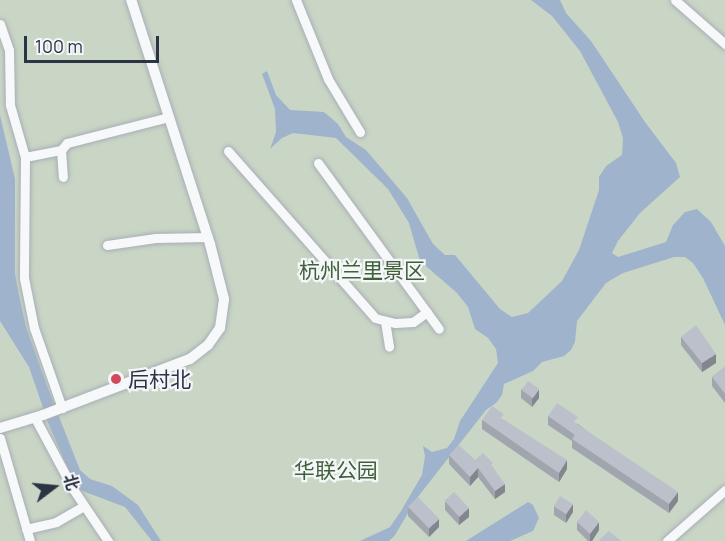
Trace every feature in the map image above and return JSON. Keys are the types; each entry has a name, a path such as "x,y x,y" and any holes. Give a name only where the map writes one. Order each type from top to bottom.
{"street":[{"path":"0,428 39,417 190,359 208,345 220,328 224,299 208,237 131,0"},
{"path":"296,0 328,79 360,132"},
{"path":"675,0 725,44"},
{"path":"0,24 9,50 10,105 25,157 24,278 34,328 62,408"},
{"path":"25,157 61,150 67,143 169,117"},
{"path":"61,150 63,177"},
{"path":"228,151 375,318 385,321 413,322 427,312"},
{"path":"318,163 439,328"},
{"path":"107,245 155,238 208,237"},
{"path":"385,321 389,347"},
{"path":"39,417 84,506 108,541"},
{"path":"0,438 30,541"},
{"path":"667,541 725,490"},
{"path":"26,529 56,522 84,506"}],"green space":[{"name":"杭州兰里景区","path":"0,0 725,0 725,541 0,541"}],"water":[{"path":"531,0 560,0 566,13 591,41 645,122 676,163 680,177 640,213 618,241 612,253 618,257 666,242 673,225 685,212 697,209 711,222 725,246 725,325 703,278 693,263 685,257 674,257 623,273 606,283 577,321 575,342 571,350 564,356 542,362 533,371 504,384 502,395 486,410 417,498 395,535 389,541 360,541 390,527 401,511 422,475 425,456 423,446 432,452 447,448 454,439 460,421 498,363 496,349 488,338 475,329 468,307 457,293 420,261 409,223 388,189 336,138 293,133 282,138 270,149 276,132 275,109 262,74 267,71 276,95 290,110 324,112 338,124 346,137 366,150 407,198 433,244 445,255 455,255 500,309 512,317 528,313 562,281 579,250 599,190 599,177 606,166 622,155 623,138 618,122 580,51 552,16"},
{"path":"0,115 15,179 15,274 26,327 47,386 80,470 90,479 112,486 138,505 161,541 152,541 125,507 80,490 74,483 49,425 29,367 0,321"},
{"path":"528,502 533,505 539,518 533,531 510,541 466,541"}],"building":[{"path":"696,325 716,354 702,363 681,337"},
{"path":"725,367 725,394 712,377"},
{"path":"528,381 539,389 533,398 522,390"},
{"path":"557,403 578,417 574,422 678,492 669,504 572,439 575,435 548,416"},
{"path":"492,406 504,414 501,418 567,460 559,473 482,420"},
{"path":"459,445 475,460 483,453 493,463 491,465 505,484 495,491 478,468 470,477 449,455"},
{"path":"454,492 469,508 459,517 444,501"},
{"path":"560,496 573,504 566,514 554,506"},
{"path":"418,497 439,519 429,528 408,507"},
{"path":"586,510 599,522 590,534 577,522"},
{"path":"609,531 621,541 599,540"}],"place":[{"name":"后村北","path":"116,379"}],"park label":[{"name":"华联公园","path":"336,470"}]}
